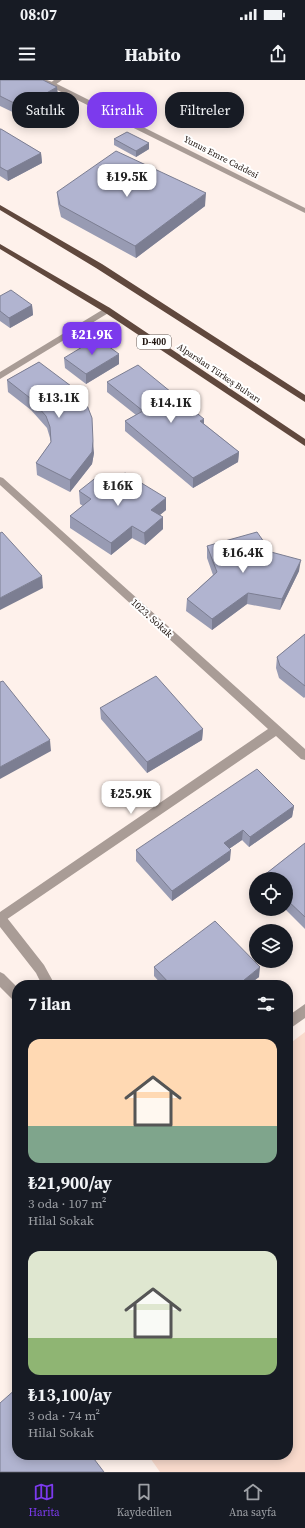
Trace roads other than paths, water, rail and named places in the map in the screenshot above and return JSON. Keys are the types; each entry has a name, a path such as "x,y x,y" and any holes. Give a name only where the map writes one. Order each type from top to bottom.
{"highway":[{"path":"0,207 99,266 305,399"},
{"name":"Alparslan Türkeş Bulvarı","path":"0,246 107,310 305,443"}],"street":[{"name":"Yunus Emre Caddesi","path":"40,80 56,82 305,212"},
{"path":"0,376 107,310"},
{"name":"1023. Sokak","path":"0,480 305,756"},
{"path":"46,980 40,969 0,918 276,730"},
{"path":"0,978 12,991"},
{"path":"293,1020 305,1010"}]}
